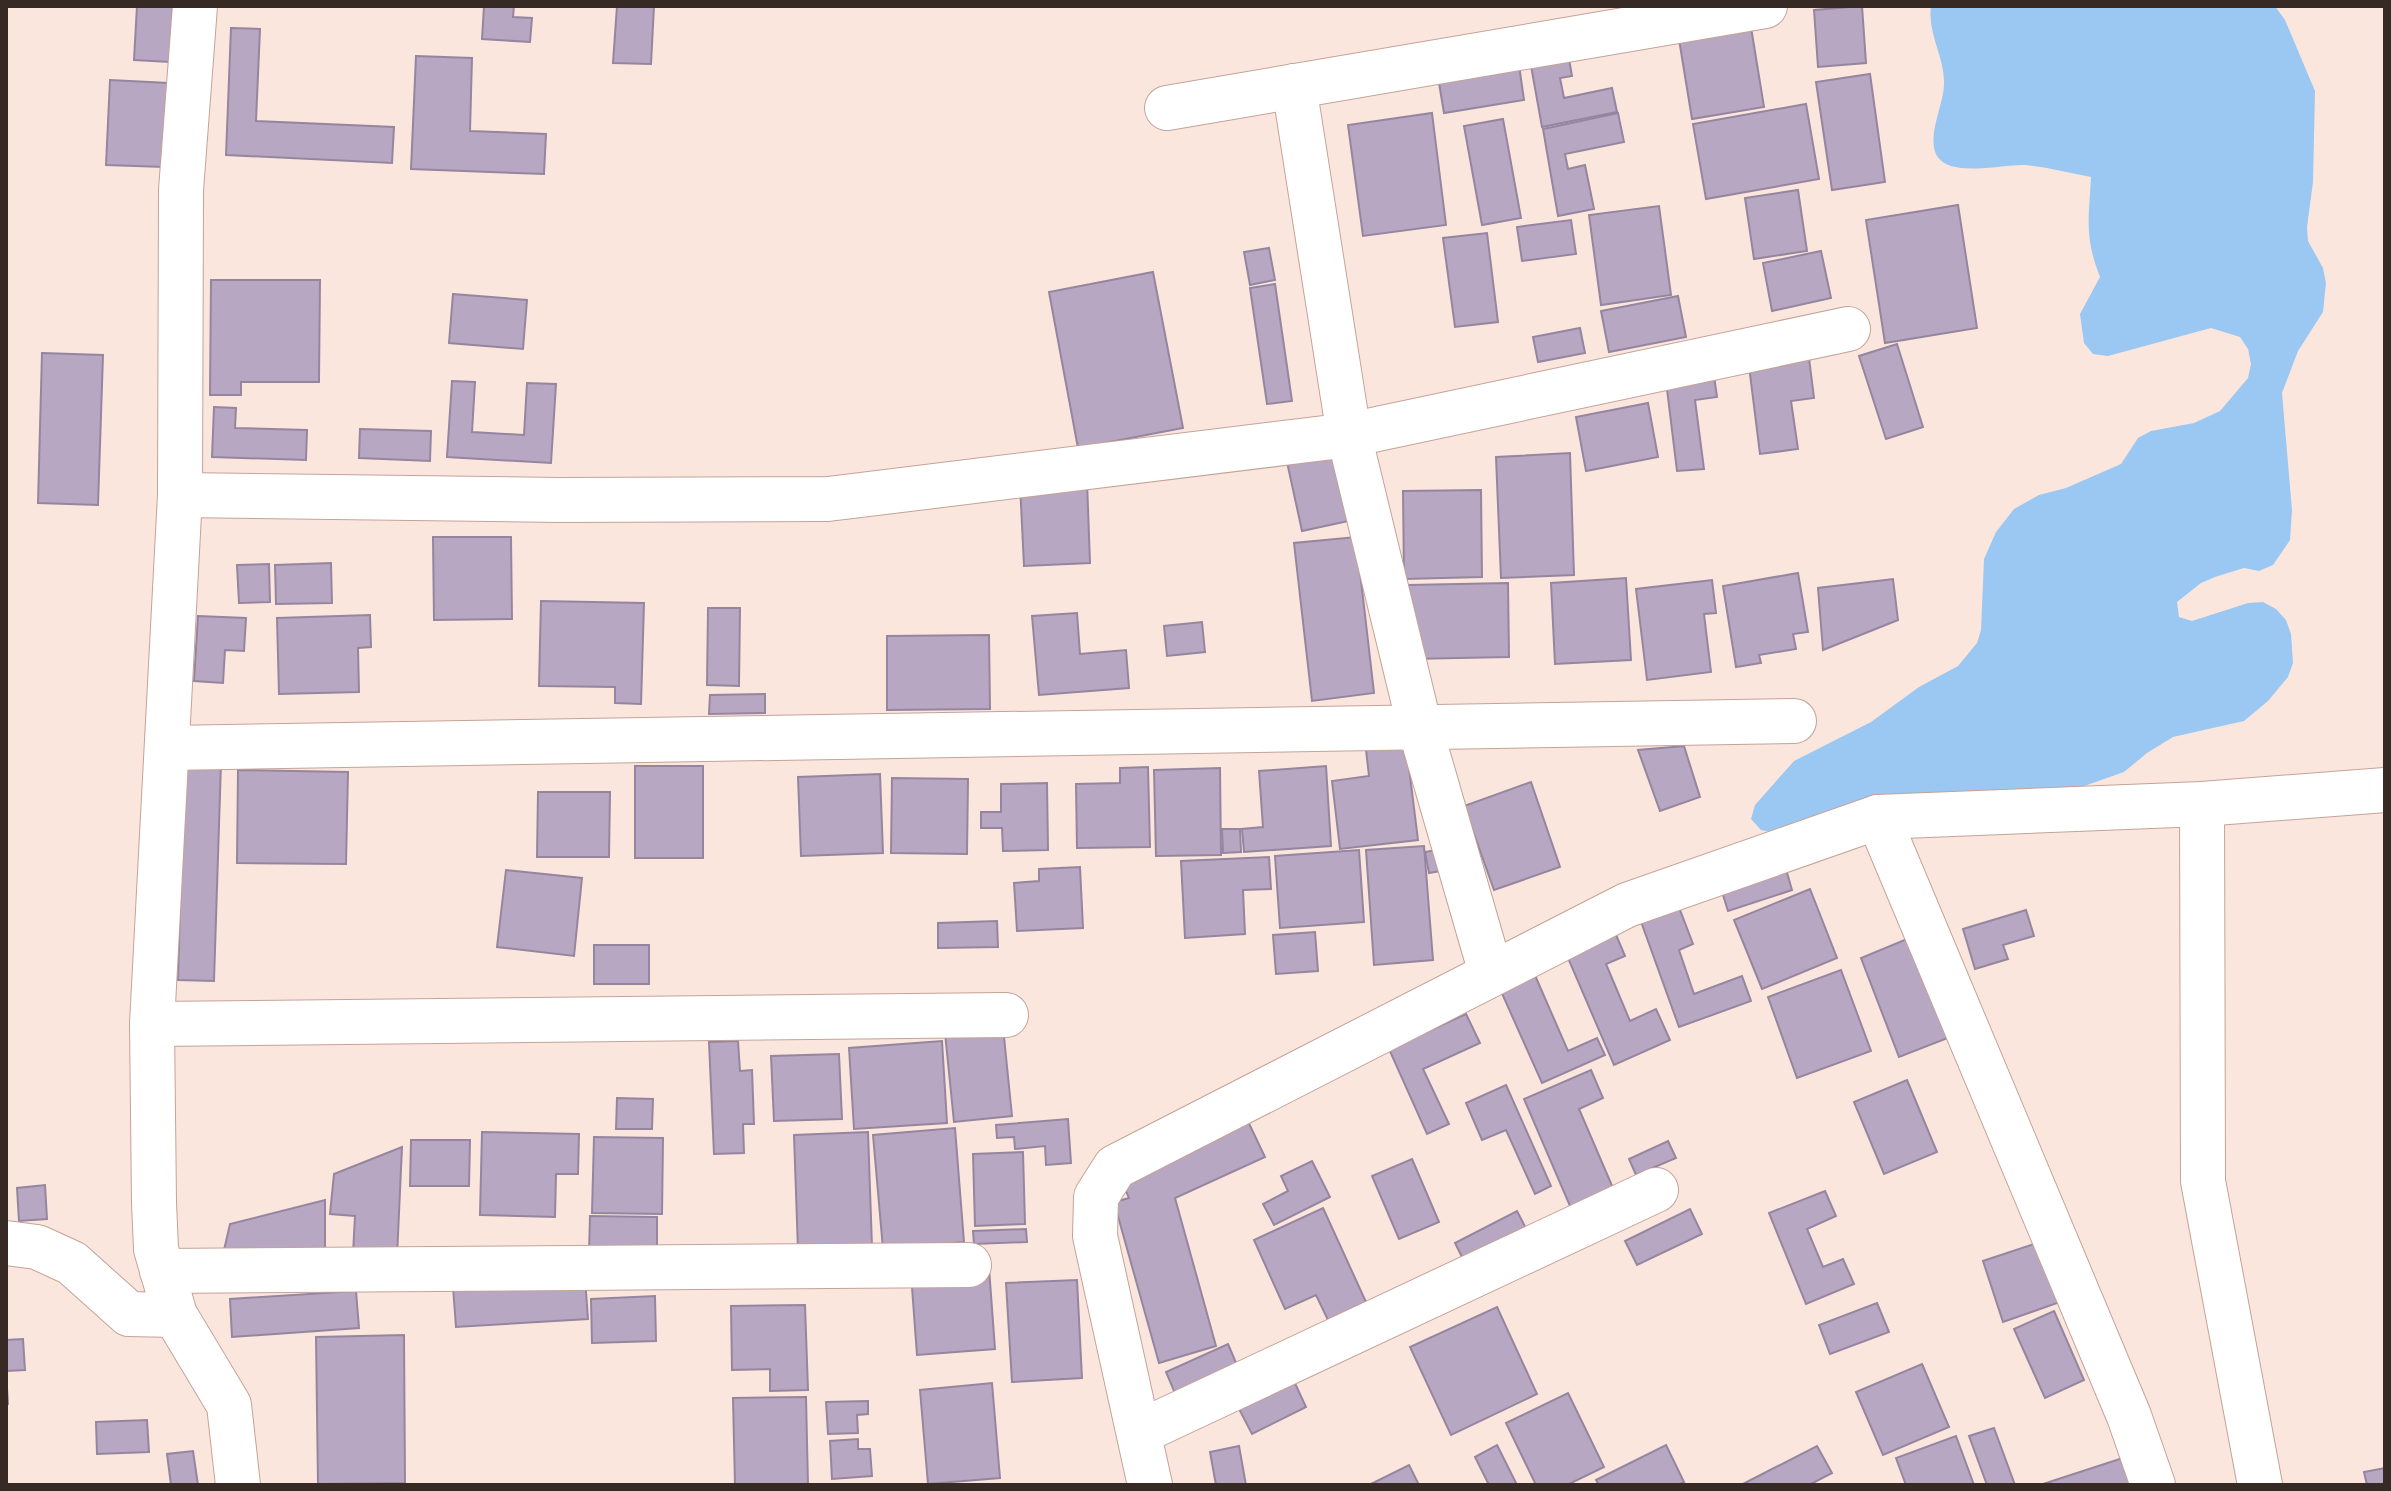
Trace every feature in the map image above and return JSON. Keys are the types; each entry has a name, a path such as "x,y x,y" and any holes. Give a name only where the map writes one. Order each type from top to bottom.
{"street":[{"path":"195,6 181,190 180,495 152,1024 154,1203 156,1249 175,1315 229,1405 238,1485"},
{"path":"1167,108 1765,6"},
{"path":"1294,86 1349,435 1420,728 1491,973"},
{"path":"180,495 558,500 828,499 1349,435 1848,329"},
{"path":"167,748 1794,721"},
{"path":"1150,1485 1095,1236 1096,1197 1115,1167 1627,905 1878,817 2202,804 2385,790"},
{"path":"2202,804 2203,1181 2260,1485"},
{"path":"1878,817 2123,1401 2153,1485"},
{"path":"152,1024 1006,1015"},
{"path":"1140,1432 1656,1190"},
{"path":"6,1243 37,1247 72,1263 129,1314 175,1315"},
{"path":"162,1271 969,1265"}],"water":[{"path":"1931,6 2275,6 2285,20 2315,91 2313,182 2307,227 2308,241 2323,268 2326,283 2323,312 2298,351 2282,393 2292,510 2290,540 2273,565 2259,571 2244,568 2215,577 2201,583 2177,602 2179,617 2192,621 2248,603 2263,602 2276,609 2286,620 2291,634 2293,663 2288,677 2268,701 2244,721 2173,737 2124,772 2067,792 1775,833 1761,830 1751,819 1755,805 1794,761 1871,722 1919,687 1958,666 1977,643 1981,630 1984,559 1996,532 2014,509 2039,495 2066,488 2121,464 2138,438 2151,431 2194,423 2220,411 2248,378 2251,364 2248,349 2240,337 2211,328 2108,356 2093,354 2084,343 2080,314 2100,277 2090,238 2091,177 2025,165 1953,167 1937,156 1933,139 1944,74 1931,26"}],"building":[{"path":"137,6 173,6 170,62 134,60"},
{"path":"484,6 514,6 513,17 532,18 530,42 482,39"},
{"path":"617,6 654,6 651,64 613,63"},
{"path":"1862,6 1866,63 1818,67 1814,10"},
{"path":"1749,15 1764,107 1692,119 1677,27"},
{"path":"231,28 260,29 256,121 394,127 392,163 226,155"},
{"path":"1566,42 1572,76 1560,78 1564,98 1612,88 1617,112 1542,127 1528,49"},
{"path":"416,56 472,58 470,131 546,134 544,174 411,169"},
{"path":"1519,65 1524,100 1444,113 1438,77"},
{"path":"1870,74 1885,182 1832,190 1816,82"},
{"path":"110,80 168,83 164,167 106,165"},
{"path":"1806,104 1819,179 1706,199 1693,124"},
{"path":"1432,113 1446,225 1363,236 1348,125"},
{"path":"1618,113 1624,142 1565,154 1568,169 1585,165 1594,209 1558,216 1543,129"},
{"path":"1503,119 1521,218 1482,225 1464,126"},
{"path":"1798,190 1807,251 1754,259 1745,198"},
{"path":"1958,205 1977,328 1885,343 1866,220"},
{"path":"1659,206 1671,295 1601,305 1589,215"},
{"path":"1571,220 1576,254 1522,261 1517,227"},
{"path":"1487,233 1498,322 1455,327 1443,238"},
{"path":"1269,248 1275,280 1250,285 1244,252"},
{"path":"1821,251 1831,298 1772,311 1763,263"},
{"path":"1153,272 1183,428 1078,448 1049,292"},
{"path":"211,280 320,280 319,382 241,382 241,395 210,395"},
{"path":"1275,284 1292,401 1267,404 1250,288"},
{"path":"453,294 527,300 523,349 449,343"},
{"path":"1678,296 1686,337 1609,352 1601,311"},
{"path":"1580,328 1585,353 1538,362 1533,337"},
{"path":"1897,344 1923,427 1886,439 1859,356"},
{"path":"42,353 103,355 98,505 38,503"},
{"path":"1809,358 1814,398 1791,401 1798,449 1760,454 1749,366"},
{"path":"1714,376 1717,397 1695,400 1704,469 1677,471 1666,381"},
{"path":"452,381 475,382 472,432 524,435 527,383 556,384 551,463 447,457"},
{"path":"1648,403 1658,457 1586,471 1576,417"},
{"path":"214,407 236,408 235,428 307,430 306,460 212,457"},
{"path":"360,429 431,431 430,461 359,458"},
{"path":"1338,450 1353,520 1302,531 1287,462"},
{"path":"1570,453 1574,575 1501,578 1496,457"},
{"path":"1087,481 1090,563 1024,566 1020,484"},
{"path":"1481,490 1482,577 1404,579 1403,491"},
{"path":"433,537 511,537 512,619 434,620"},
{"path":"1356,537 1374,693 1312,701 1294,543"},
{"path":"331,563 332,603 276,604 275,565"},
{"path":"269,564 270,602 239,603 237,565"},
{"path":"1798,573 1808,632 1793,634 1796,649 1759,655 1761,663 1736,667 1723,586"},
{"path":"1626,578 1631,660 1555,664 1551,583"},
{"path":"1893,579 1898,620 1823,650 1818,588"},
{"path":"1712,580 1716,613 1704,614 1711,672 1647,680 1636,589"},
{"path":"1508,583 1509,657 1409,659 1408,585"},
{"path":"541,601 644,603 641,704 615,703 615,687 539,686"},
{"path":"708,608 740,608 739,686 707,685"},
{"path":"1077,613 1080,654 1126,650 1129,688 1039,695 1032,616"},
{"path":"370,615 371,647 358,648 359,692 279,694 277,618"},
{"path":"198,616 246,618 244,651 225,650 223,683 194,681"},
{"path":"1202,622 1205,652 1167,656 1164,626"},
{"path":"989,635 990,709 887,710 887,636"},
{"path":"765,694 765,713 709,714 710,695"},
{"path":"1405,736 1418,840 1340,849 1332,781 1369,776 1365,741"},
{"path":"1684,746 1700,797 1660,811 1638,750"},
{"path":"184,762 221,763 214,981 178,980"},
{"path":"635,766 703,766 703,858 635,858"},
{"path":"1326,766 1331,846 1244,852 1242,829 1263,827 1259,771"},
{"path":"1148,767 1150,847 1077,848 1076,784 1120,783 1120,768"},
{"path":"1220,768 1221,855 1156,856 1154,770"},
{"path":"238,770 348,772 346,864 237,863"},
{"path":"880,774 883,853 801,856 798,777"},
{"path":"892,778 968,779 967,854 891,853"},
{"path":"1531,782 1560,867 1494,890 1464,806"},
{"path":"1047,783 1048,850 1003,851 1002,828 981,828 981,812 1001,812 1001,784"},
{"path":"538,792 610,792 609,857 537,857"},
{"path":"1222,829 1240,829 1241,852 1223,853"},
{"path":"1424,846 1433,960 1374,965 1366,850"},
{"path":"1453,847 1457,868 1429,873 1425,852"},
{"path":"1359,850 1364,922 1280,928 1275,856"},
{"path":"1269,857 1271,889 1243,890 1245,934 1185,938 1181,861"},
{"path":"1784,862 1792,890 1728,911 1719,882"},
{"path":"1080,867 1083,928 1017,931 1014,883 1039,881 1039,869"},
{"path":"506,870 582,878 574,956 497,947"},
{"path":"1810,889 1837,958 1762,989 1734,920"},
{"path":"1677,902 1693,944 1679,950 1694,994 1742,976 1751,1001 1679,1027 1639,916"},
{"path":"2026,910 2034,936 2003,945 2008,959 1975,969 1963,929"},
{"path":"997,921 998,947 938,948 938,923"},
{"path":"1614,930 1625,956 1606,964 1630,1021 1656,1009 1670,1040 1614,1065 1565,951"},
{"path":"1315,932 1318,971 1276,974 1273,935"},
{"path":"1919,934 1958,1034 1899,1057 1861,958"},
{"path":"594,945 649,945 649,984 594,984"},
{"path":"1841,970 1871,1051 1797,1078 1768,997"},
{"path":"1534,973 1568,1051 1597,1038 1605,1055 1542,1083 1500,989"},
{"path":"1466,1014 1480,1043 1423,1069 1449,1124 1427,1134 1389,1049"},
{"path":"1003,1027 1012,1116 954,1122 945,1033"},
{"path":"738,1041 740,1071 752,1070 754,1124 743,1124 744,1153 714,1154 709,1042"},
{"path":"942,1041 947,1123 854,1129 849,1048"},
{"path":"839,1054 842,1119 774,1121 771,1056"},
{"path":"1591,1070 1603,1098 1579,1109 1616,1195 1573,1213 1524,1099"},
{"path":"1907,1080 1937,1152 1884,1174 1854,1102"},
{"path":"1506,1085 1551,1186 1535,1194 1506,1130 1482,1140 1466,1103"},
{"path":"617,1098 653,1099 652,1129 616,1129"},
{"path":"1244,1113 1265,1157 1175,1198 1216,1346 1159,1363 1114,1202 1129,1198 1118,1172"},
{"path":"1068,1119 1071,1163 1046,1165 1045,1146 1015,1149 1014,1137 997,1138 996,1125"},
{"path":"955,1128 964,1242 883,1249 873,1135"},
{"path":"482,1132 579,1134 578,1174 556,1174 555,1217 480,1215"},
{"path":"868,1132 872,1247 798,1250 794,1135"},
{"path":"594,1137 663,1138 662,1214 592,1213"},
{"path":"411,1140 470,1140 469,1186 410,1186"},
{"path":"1668,1141 1676,1158 1636,1175 1629,1159"},
{"path":"402,1147 397,1257 353,1254 355,1216 330,1214 334,1174"},
{"path":"1023,1152 1025,1224 975,1226 973,1154"},
{"path":"1412,1159 1439,1222 1399,1239 1372,1176"},
{"path":"1312,1161 1330,1197 1274,1225 1263,1204 1288,1191 1281,1176"},
{"path":"45,1185 47,1219 19,1221 17,1188"},
{"path":"1825,1191 1836,1216 1807,1229 1823,1267 1843,1259 1854,1284 1806,1304 1769,1213"},
{"path":"325,1200 325,1251 222,1259 230,1224"},
{"path":"1323,1208 1366,1302 1328,1320 1316,1295 1285,1309 1254,1240"},
{"path":"1690,1209 1702,1234 1637,1265 1625,1241"},
{"path":"1517,1211 1533,1242 1471,1275 1455,1243"},
{"path":"590,1216 657,1217 657,1254 589,1253"},
{"path":"1026,1229 1027,1242 974,1244 973,1231"},
{"path":"2040,1242 2060,1302 2003,1322 1983,1261"},
{"path":"989,1268 995,1349 917,1355 911,1274"},
{"path":"585,1278 588,1319 456,1327 453,1287"},
{"path":"1077,1280 1082,1378 1012,1382 1006,1283"},
{"path":"356,1291 359,1328 232,1337 230,1299"},
{"path":"655,1296 656,1341 592,1343 591,1299"},
{"path":"1877,1303 1889,1332 1830,1354 1819,1325"},
{"path":"805,1305 808,1390 770,1391 770,1369 732,1370 731,1306"},
{"path":"1497,1307 1537,1394 1451,1435 1410,1347"},
{"path":"2054,1311 2084,1380 2045,1398 2014,1329"},
{"path":"404,1335 405,1483 318,1484 316,1337"},
{"path":"23,1339 25,1370 6,1371 6,1340"},
{"path":"1228,1344 1242,1377 1180,1405 1166,1372"},
{"path":"1922,1364 1949,1427 1883,1455 1856,1392"},
{"path":"1293,1379 1306,1407 1252,1434 1238,1407"},
{"path":"992,1383 1000,1478 928,1484 920,1390"},
{"path":"1568,1393 1604,1467 1567,1485 1536,1485 1506,1423"},
{"path":"806,1397 808,1485 735,1485 733,1398"},
{"path":"868,1401 868,1414 857,1415 858,1433 828,1434 826,1402"},
{"path":"147,1420 149,1452 97,1454 96,1422"},
{"path":"1994,1428 2015,1485 1987,1485 1969,1436"},
{"path":"1956,1436 1974,1485 1906,1485 1896,1458"},
{"path":"858,1439 858,1449 870,1449 872,1476 832,1479 830,1441"},
{"path":"1497,1445 1517,1485 1489,1485 1475,1457"},
{"path":"1666,1445 1684,1482 1678,1485 1599,1485 1596,1480"},
{"path":"1239,1446 1246,1485 1216,1485 1210,1452"},
{"path":"1817,1446 1832,1473 1809,1485 1741,1485"},
{"path":"193,1451 198,1485 171,1485 167,1454"},
{"path":"2135,1454 2145,1485 2040,1485"},
{"path":"1409,1465 1419,1485 1369,1485"},
{"path":"2385,1468 2385,1485 2367,1485 2364,1472"}]}
